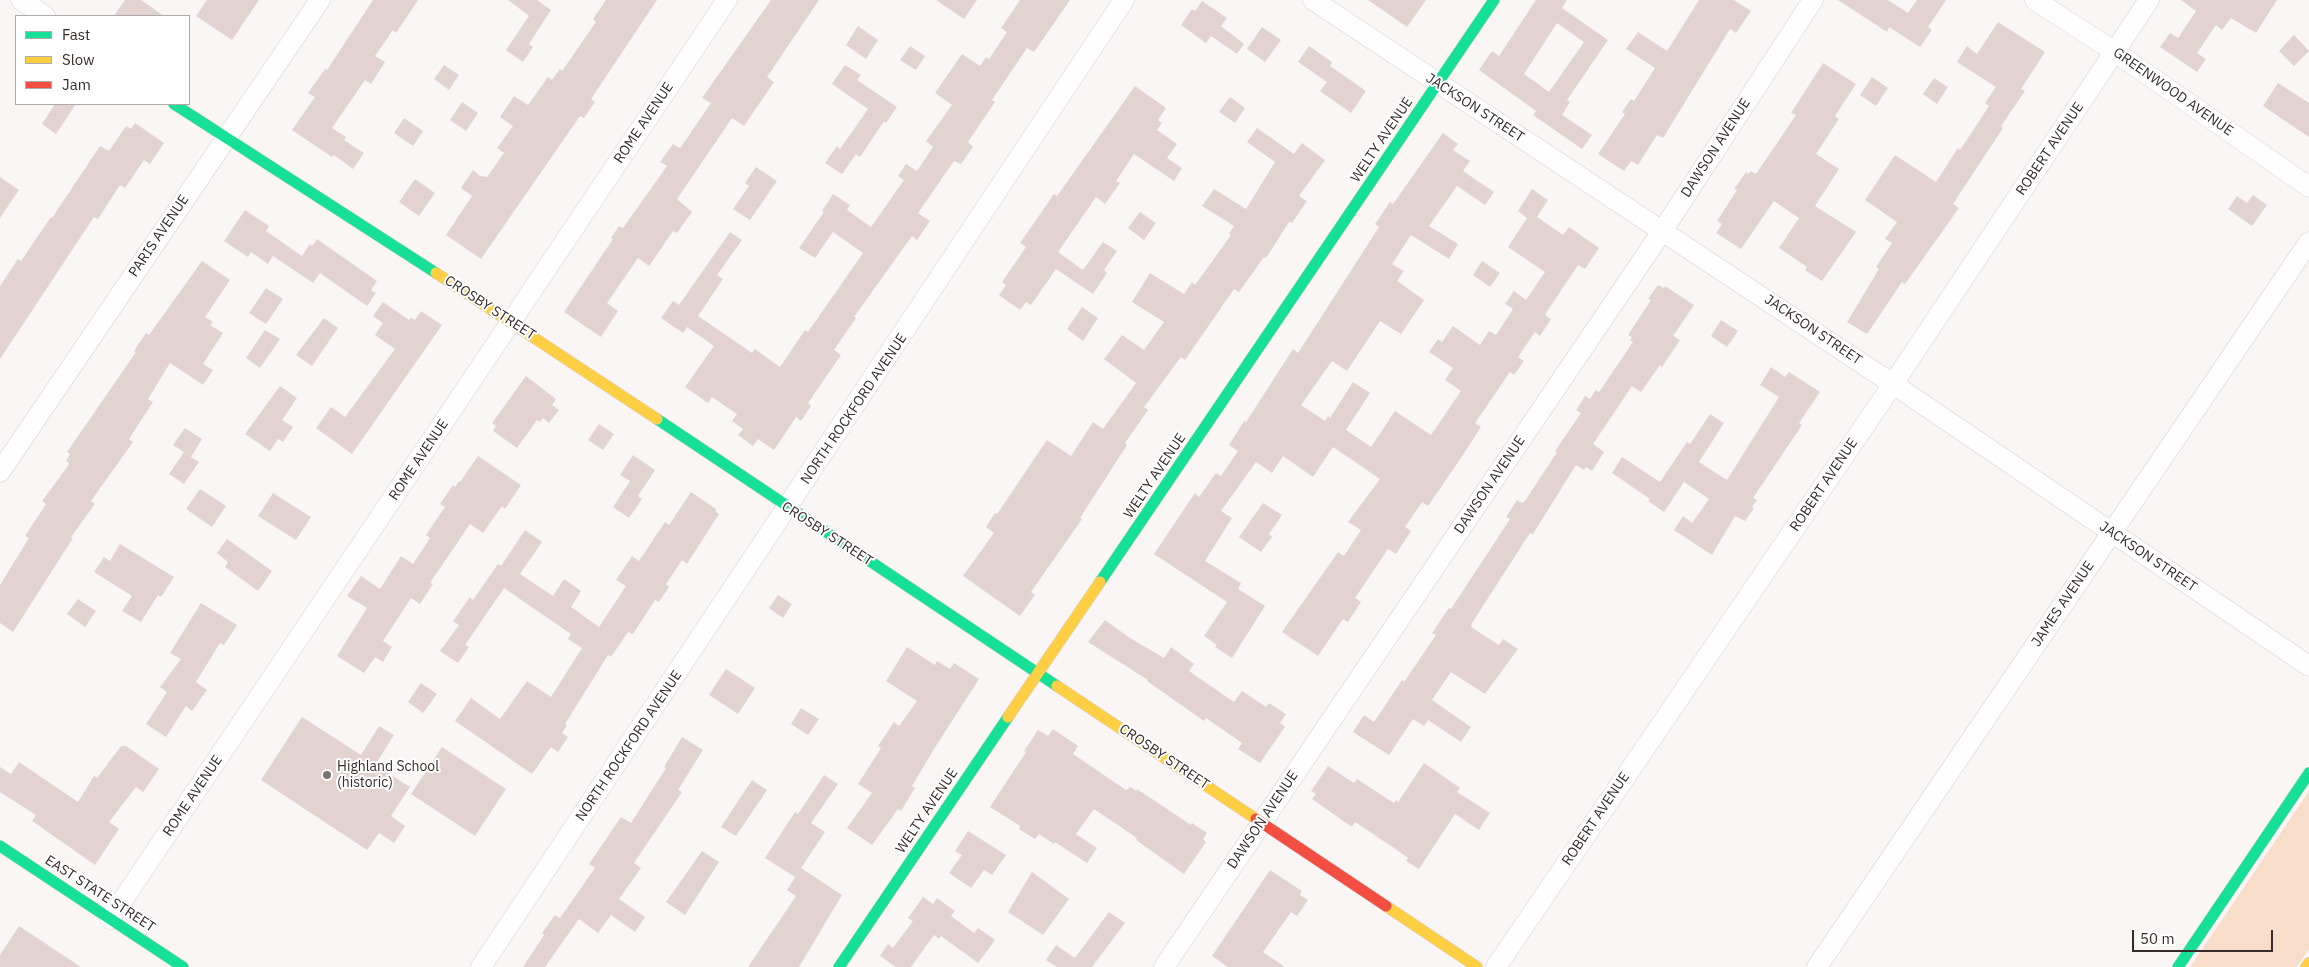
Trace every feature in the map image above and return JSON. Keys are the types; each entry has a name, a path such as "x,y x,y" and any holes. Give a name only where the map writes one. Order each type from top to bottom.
{"street":[{"path":"21,0 44,15"},
{"name":"PARIS AVENUE","path":"0,472 320,0"},
{"name":"ROME AVENUE","path":"110,919 727,0"},
{"name":"NORTH ROCKFORD AVENUE","path":"481,967 1124,0"},
{"name":"JACKSON STREET","path":"1313,0 1438,84 1663,230 2309,666"},
{"name":"WELTY AVENUE","path":"839,967 1494,0"},
{"name":"DAWSON AVENUE","path":"1164,967 1663,230 1813,0"},
{"name":"GREENWOOD AVENUE","path":"2035,0 2115,52 2309,187"},
{"name":"ROBERT AVENUE","path":"1496,967 1893,384 2149,0"},
{"name":"CROSBY STREET","path":"176,105 512,322 1477,967"},
{"name":"JAMES AVENUE","path":"1817,967 2309,242"},
{"path":"2178,967 2309,773"},
{"name":"EAST STATE STREET","path":"0,846 183,967"},
{"path":"2306,967 2309,963"}],"shaded area":[{"path":"2309,791 2309,949 2297,967 2190,967"}],"building":[{"path":"125,0 141,0 163,15 115,15"},
{"path":"207,0 259,0 232,40 196,16"},
{"path":"373,0 418,0 396,33 393,30 375,56 385,62 371,84 365,80 332,128 346,137 344,140 364,153 353,169 334,155 332,157 292,130 315,97 308,93 325,69 327,70"},
{"path":"508,0 537,0 551,10 529,44 533,47 523,62 506,50 529,16"},
{"path":"606,0 657,0 591,99 595,102 584,118 580,116 481,259 446,235 472,196 461,188 473,170 480,176 487,177 504,153 497,148 513,126 500,117 514,96 528,105 548,77 552,80 560,69 562,71 596,22 593,19"},
{"path":"771,0 819,0 767,77 774,82 744,126 732,118 677,199 692,212 677,233 673,231 649,266 638,258 607,303 618,311 601,337 564,312 613,239 611,238 619,226 623,228 667,166 660,162 673,144 679,148 681,147 711,103 702,98"},
{"path":"936,0 977,0 964,19"},
{"path":"1020,0 1070,0 1034,52 1027,48 992,100 995,102 968,142 973,147 961,164 954,161 918,213 930,221 917,240 912,236 854,317 856,318 834,350 841,355 808,403 811,406 801,421 796,417 774,450 758,439 753,446 738,435 743,429 732,421 737,414 712,397 708,403 685,387 714,346 687,327 683,333 661,318 673,301 679,305 730,232 742,240 717,275 723,279 698,316 752,353 755,349 780,367 805,330 808,332 863,253 833,232 815,258 799,248 824,212 822,211 833,194 850,205 847,210 871,227 904,180 898,176 906,164 917,171 933,147 926,141 952,105 935,93 962,54 980,66 986,57 989,59 1007,32 1001,28"},
{"path":"1368,0 1426,0 1407,27"},
{"path":"1536,0 1567,0 1562,8 1608,40 1567,100 1570,102 1562,115 1592,135 1582,149 1533,115 1536,111 1479,70 1492,51 1499,56","holes":["1557,23 1584,42 1549,92 1524,74"]},
{"path":"1699,0 1734,0 1751,11 1736,33 1730,29 1663,138 1657,135 1638,165 1631,161 1624,171 1598,154 1625,114 1622,112 1631,99 1634,101 1655,68 1626,49 1638,32 1667,51"},
{"path":"1838,0 1888,0 1908,13 1917,0 1946,0 1928,27 1932,30 1920,47 1889,27 1887,32"},
{"path":"2181,0 2277,0 2256,33 2231,18 2222,30 2216,25 2197,53 2206,59 2197,72 2160,47 2170,33 2178,38 2196,11"},
{"path":"1202,1 1227,18 1221,26 1244,44 1237,54 1211,36 1206,43 1181,25 1192,9 1195,11"},
{"path":"1998,22 2045,52 2021,89 2025,91 2001,126 2003,128 1953,204 1959,208 1905,284 1902,282 1867,334 1847,322 1879,269 1876,267 1892,243 1885,239 1897,222 1865,200 1895,155 1936,182 1958,148 1960,150 1989,106 1985,103 1996,87 1957,62 1967,46 1977,54"},
{"path":"858,26 878,40 866,59 846,45"},
{"path":"1262,27 1281,40 1265,62 1247,49"},
{"path":"2294,35 2309,51 2294,66 2279,51"},
{"path":"910,46 925,56 916,70 900,60"},
{"path":"1309,46 1332,62 1330,66 1366,91 1351,113 1320,91 1327,82 1298,62"},
{"path":"1823,63 1856,84 1835,116 1839,119 1816,154 1839,169 1815,206 1856,232 1822,281 1805,270 1807,267 1779,248 1799,218 1774,201 1741,249 1716,233 1722,224 1717,221 1737,190 1734,189 1746,172 1748,174 1751,171 1756,174 1796,115 1791,113"},
{"path":"444,65 459,75 449,90 434,79"},
{"path":"845,65 861,75 857,80 897,107 886,123 884,121 860,157 856,154 842,174 825,163 837,146 840,149 868,109 832,84"},
{"path":"1872,77 1888,88 1876,106 1860,95"},
{"path":"1934,78 1948,87 1937,104 1923,94"},
{"path":"2278,83 2309,103 2309,137 2263,106"},
{"path":"1135,86 1166,108 1158,120 1162,123 1157,130 1177,144 1167,158 1182,168 1174,181 1134,154 1116,181 1120,183 1105,204 1096,197 1058,252 1083,270 1103,242 1117,251 1104,270 1107,273 1093,294 1056,269 1031,305 1026,302 1020,310 999,295 1006,285 1002,282 1026,247 1020,243 1054,194 1057,196"},
{"path":"1230,97 1245,108 1235,123 1219,112"},
{"path":"462,102 478,113 466,131 450,120"},
{"path":"54,105 75,105 56,134 42,124"},
{"path":"404,118 423,131 413,146 394,133"},
{"path":"135,123 164,143 150,164 144,160 125,188 120,185 98,219 94,217 0,359 0,286 18,259 21,261 52,218 100,146 109,151 126,126 131,129"},
{"path":"1257,128 1294,154 1302,143 1325,160 1299,196 1307,201 1292,223 1289,222 1266,258 1264,257 1239,292 1234,289 1185,360 1181,357 1144,407 1148,410 1125,443 1127,445 1080,518 1082,519 1031,592 1035,595 1020,616 963,576 994,533 986,527 995,513 997,514 1047,440 1071,456 1093,422 1103,429 1136,383 1104,359 1122,335 1144,350 1164,322 1132,302 1150,273 1184,294 1192,282 1195,285 1231,235 1229,234 1234,226 1202,206 1214,189 1246,209 1275,162 1247,142"},
{"path":"1443,133 1458,144 1453,150 1470,161 1463,171 1494,192 1485,205 1457,186 1429,226 1458,244 1449,259 1411,235 1392,264 1404,271 1397,281 1424,300 1401,334 1380,321 1347,371 1332,361 1301,405 1325,421 1328,416 1330,418 1353,382 1370,393 1346,430 1371,447 1395,411 1431,435 1461,391 1445,380 1453,368 1429,352 1438,339 1442,342 1453,326 1480,345 1489,331 1496,335 1513,309 1505,304 1514,291 1526,300 1545,272 1508,247 1527,218 1518,211 1532,189 1548,200 1537,217 1563,235 1569,227 1599,248 1585,269 1578,265 1546,313 1546,316 1551,319 1540,336 1535,332 1518,357 1524,361 1514,375 1510,372 1475,423 1481,427 1461,458 1428,506 1422,502 1405,527 1411,531 1396,554 1388,549 1355,598 1361,602 1348,622 1343,619 1318,656 1282,632 1338,552 1344,556 1361,530 1348,522 1380,479 1333,447 1313,477 1283,456 1272,473 1256,462 1221,511 1232,518 1205,561 1241,583 1238,589 1265,606 1232,658 1215,647 1217,645 1204,636 1227,602 1154,554 1195,493 1199,497 1216,473 1221,476 1238,451 1229,445 1244,421 1246,422 1293,349 1298,353 1379,227 1375,224 1390,202 1393,204"},
{"path":"756,167 777,181 750,220 733,209 749,186 745,183"},
{"path":"0,177 19,190 0,218"},
{"path":"415,179 435,193 419,216 399,202"},
{"path":"2253,195 2267,205 2252,226 2228,209 2237,196 2247,203"},
{"path":"245,210 269,226 266,231 302,256 310,244 312,246 317,239 377,281 371,290 376,293 367,306 320,273 313,283 273,256 268,264 251,252 248,257 224,241"},
{"path":"1140,212 1156,223 1144,240 1128,228"},
{"path":"202,261 230,280 205,317 213,322 210,325 223,333 203,364 213,370 203,385 170,363 148,399 153,402 129,439 133,442 91,501 95,504 71,537 73,538 13,632 0,623 0,585 29,538 25,536 46,504 42,501 68,466 69,463 66,461 70,454 67,452 136,352 134,351 146,333 149,335"},
{"path":"1482,261 1500,273 1490,287 1473,275"},
{"path":"1658,285 1664,288 1665,286 1694,305 1673,336 1680,340 1662,367 1660,365 1641,392 1632,386 1593,444 1604,452 1592,471 1586,467 1584,470 1576,465 1533,534 1530,533 1472,623 1471,627 1499,645 1503,639 1518,649 1485,694 1451,672 1432,700 1471,727 1461,742 1428,720 1424,726 1413,719 1389,755 1353,732 1364,715 1374,722 1402,680 1404,682 1436,635 1432,633 1449,608 1451,609 1510,519 1506,517 1517,500 1522,503 1525,501 1557,452 1555,451 1581,413 1576,410 1585,396 1590,399 1596,390 1599,392 1633,342 1630,340 1632,337 1628,335 1651,300 1648,299"},
{"path":"266,288 283,299 266,324 249,313"},
{"path":"383,302 409,320 411,318 415,320 421,311 442,325 352,454 316,428 331,407 345,417 395,349 375,335 383,323 373,316"},
{"path":"1082,307 1098,318 1083,341 1067,329"},
{"path":"324,318 338,328 312,366 296,355"},
{"path":"1721,320 1738,331 1727,347 1711,336"},
{"path":"265,330 280,339 260,368 246,358"},
{"path":"1771,367 1785,377 1789,372 1820,392 1799,423 1802,425 1753,498 1757,500 1752,507 1754,508 1745,521 1735,516 1712,555 1674,530 1683,516 1692,523 1709,499 1684,482 1664,512 1648,501 1650,499 1612,473 1622,457 1660,482 1687,442 1690,444 1710,414 1724,423 1699,462 1727,480 1779,397 1760,385"},
{"path":"526,376 556,399 552,405 559,410 549,423 543,418 540,422 537,420 517,448 493,431 496,426 492,423"},
{"path":"280,386 297,398 282,420 293,427 283,442 278,439 270,451 245,434"},
{"path":"599,424 614,434 603,450 588,440"},
{"path":"185,428 202,439 191,457 199,462 184,484 169,474 184,452 173,445"},
{"path":"633,455 655,470 638,496 642,499 629,518 613,507 630,481 620,475"},
{"path":"478,456 521,485 505,509 502,506 483,533 470,524 430,583 433,584 420,604 411,598 383,641 392,647 383,662 375,657 364,673 337,656 367,608 347,596 361,576 380,589 401,556 413,564 430,538 426,535 445,507 440,504 453,485 455,487 460,482"},
{"path":"200,489 226,506 212,527 186,509"},
{"path":"691,492 716,509 715,511 719,514 687,564 682,560 666,584 669,587 659,602 655,600 633,634 628,632 611,657 608,655 565,724 567,725 562,733 568,737 558,752 551,747 532,774 455,721 471,698 500,719 527,681 551,697 582,648 568,639 571,634 504,588 465,645 469,647 458,663 440,651 459,625 453,621 470,597 473,600 498,564 501,566 525,530 542,542 520,574 553,596 564,579 581,591 571,607 599,627 626,586 616,580 632,556 639,561 665,522 669,525"},
{"path":"273,493 311,517 296,540 258,516"},
{"path":"1263,503 1282,515 1269,534 1272,537 1261,552 1239,537"},
{"path":"227,539 272,571 258,591 225,567 228,562 217,553"},
{"path":"120,544 174,577 161,597 158,595 141,622 122,611 132,596 94,572 104,557 110,561"},
{"path":"778,595 792,604 783,618 769,608"},
{"path":"78,599 96,611 85,627 67,614"},
{"path":"201,603 237,625 224,645 220,643 196,682 207,690 192,711 186,706 166,737 146,724 167,692 160,687 181,659 170,653"},
{"path":"1105,620 1130,638 1164,658 1171,647 1194,664 1189,671 1234,702 1242,691 1266,707 1269,703 1286,714 1280,723 1285,727 1260,763 1238,749 1242,743 1206,718 1204,721 1148,680 1088,642"},
{"path":"907,647 935,665 937,661 950,669 954,663 979,679 912,786 915,788 901,811 898,809 872,845 847,828 872,793 858,784 881,748 878,746 894,722 899,726 917,701 886,681"},
{"path":"726,669 755,688 738,714 709,695"},
{"path":"421,683 437,694 423,713 408,702"},
{"path":"801,708 819,719 808,735 791,724"},
{"path":"302,717 361,755 379,726 394,735 375,765 410,787 391,816 405,826 394,843 379,833 367,850 261,780"},
{"path":"1053,729 1078,746 1073,754 1126,790 1131,787 1136,791 1137,789 1191,825 1192,823 1207,833 1203,839 1206,842 1184,874 1136,840 1137,838 1094,809 1076,834 1097,848 1087,863 1039,834 1035,839 1019,829 1020,826 990,807 1038,730 1048,736"},
{"path":"682,737 703,750 678,790 682,792 634,863 641,868 619,899 645,917 635,932 611,915 598,933 579,919 545,967 523,967 544,935 542,933 555,915 560,918 595,868 589,864 621,817 631,823 666,768 664,767"},
{"path":"121,746 126,746 159,769 143,792 136,787 109,822 119,829 95,865 32,821 36,815 0,792 0,767 11,774 19,762 78,802 94,776 97,778"},
{"path":"442,747 506,789 475,836 411,794"},
{"path":"1424,763 1460,788 1457,792 1490,813 1479,830 1455,814 1419,869 1406,861 1408,858 1355,822 1352,827 1312,799 1316,794 1311,791 1328,766 1354,783 1357,779 1394,803 1396,800 1398,802"},
{"path":"824,775 838,784 811,823 825,832 795,877 765,858 795,812 798,814"},
{"path":"752,780 767,790 736,836 721,827"},
{"path":"968,831 1006,855 992,875 984,870 971,888 949,873 962,855 955,851"},
{"path":"702,851 719,862 685,915 666,902"},
{"path":"801,868 842,895 799,967 748,967 796,896 787,890"},
{"path":"1270,870 1302,891 1300,895 1308,900 1297,916 1291,912 1263,952 1285,967 1228,967 1212,956"},
{"path":"1032,872 1069,899 1043,935 1008,912"},
{"path":"923,897 933,904 937,898 955,911 951,916 974,933 978,928 995,940 978,963 941,936 939,939 934,935 911,967 896,967 880,956 888,944 893,948 913,921 908,918"},
{"path":"1109,912 1125,923 1092,967 1057,967 1046,960 1056,945 1075,958"},
{"path":"19,926 81,967 0,967 0,955"}],"traffic: fast":[{"path":"1100,582 1494,0"},
{"path":"176,105 436,273"},
{"path":"657,419 1057,686"},
{"path":"839,967 1008,717"},
{"path":"2178,967 2309,773"},
{"path":"0,846 183,967"}],"traffic: slow":[{"path":"436,273 657,419"},
{"path":"1008,717 1100,582"},
{"path":"1057,686 1256,819"},
{"path":"1386,906 1477,967"},
{"path":"2306,967 2309,963"}],"traffic: jam":[{"path":"1256,819 1386,906"}],"place":[{"name":"Highland School (historic)","path":"327,775"}]}
